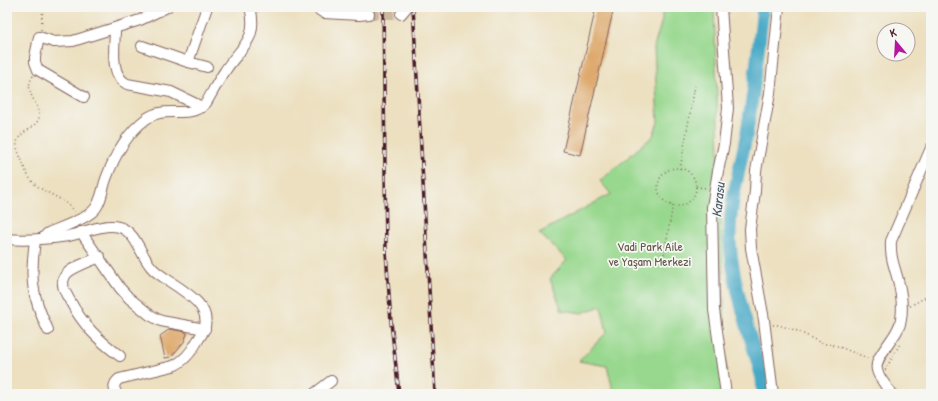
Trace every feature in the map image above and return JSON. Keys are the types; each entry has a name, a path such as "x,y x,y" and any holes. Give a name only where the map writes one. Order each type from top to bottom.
{"street":[{"path":"84,97 38,70 35,57 39,37 54,42 64,42 84,38 140,20 167,7"},
{"path":"188,62 207,7"},
{"path":"48,330 37,305 31,267 39,240 48,234 92,213 96,208 116,157 130,135 146,119 162,112 193,112 202,107 212,94 225,70 249,40 252,24 250,7"},
{"path":"315,7 324,12 359,15 369,14"},
{"path":"722,7 728,108 725,138 712,207 714,310 726,394"},
{"path":"773,394 765,325 750,228 756,171 770,93 778,7"},
{"path":"115,29 115,68 117,75 122,80 127,84 171,92 202,107"},
{"path":"142,46 207,67"},
{"path":"891,394 878,373 876,364 898,330 901,320 900,289 890,254 891,241 931,148"},
{"path":"7,239 39,240 114,226 125,230 130,234 151,268 199,304 205,315 204,329 197,343 183,361 173,366 119,379 114,384 114,389 117,394"},
{"path":"81,232 100,257 120,288 129,298 150,315 161,321 204,329"},
{"path":"100,257 67,273 64,278 63,286 76,312 86,326 102,342 120,356"},
{"path":"314,394 331,381"}],"path":[{"path":"39,37 43,7"},
{"path":"38,70 32,78 30,85 34,102 39,113 39,119 20,136 17,143 17,148 25,169 33,182 39,188 69,206 79,219"},
{"path":"680,169 696,86"},
{"path":"680,169 690,174 694,179 696,187 693,197 684,205 673,205 666,202 662,198 658,186 660,180 668,171 680,169"},
{"path":"696,187 715,189"},
{"path":"664,254 673,205"},
{"path":"765,325 778,325 798,331 821,343 837,346 868,358 876,364"}],"green space":[{"name":"Vadi Park Aile ve Yaşam Merkezi","path":"662,7 714,7 727,394 614,394 607,366 579,361 607,332 601,306 582,313 562,310 550,279 567,260 539,233 611,194 600,181 653,136 658,122 654,47 662,20"}],"building":[{"path":"596,7 614,7 580,155 563,151"},
{"path":"170,329 186,332 187,334 184,342 171,357 165,358 160,336"}],"waterway":[{"name":"Karasu","path":"763,7 749,121 733,202 730,228 732,259 738,293 762,378 763,394"}],"tunnel":[{"path":"369,14 401,14"}],"railway":[{"path":"383,7 386,252 391,322 399,394"},
{"path":"413,7 435,394"}]}
